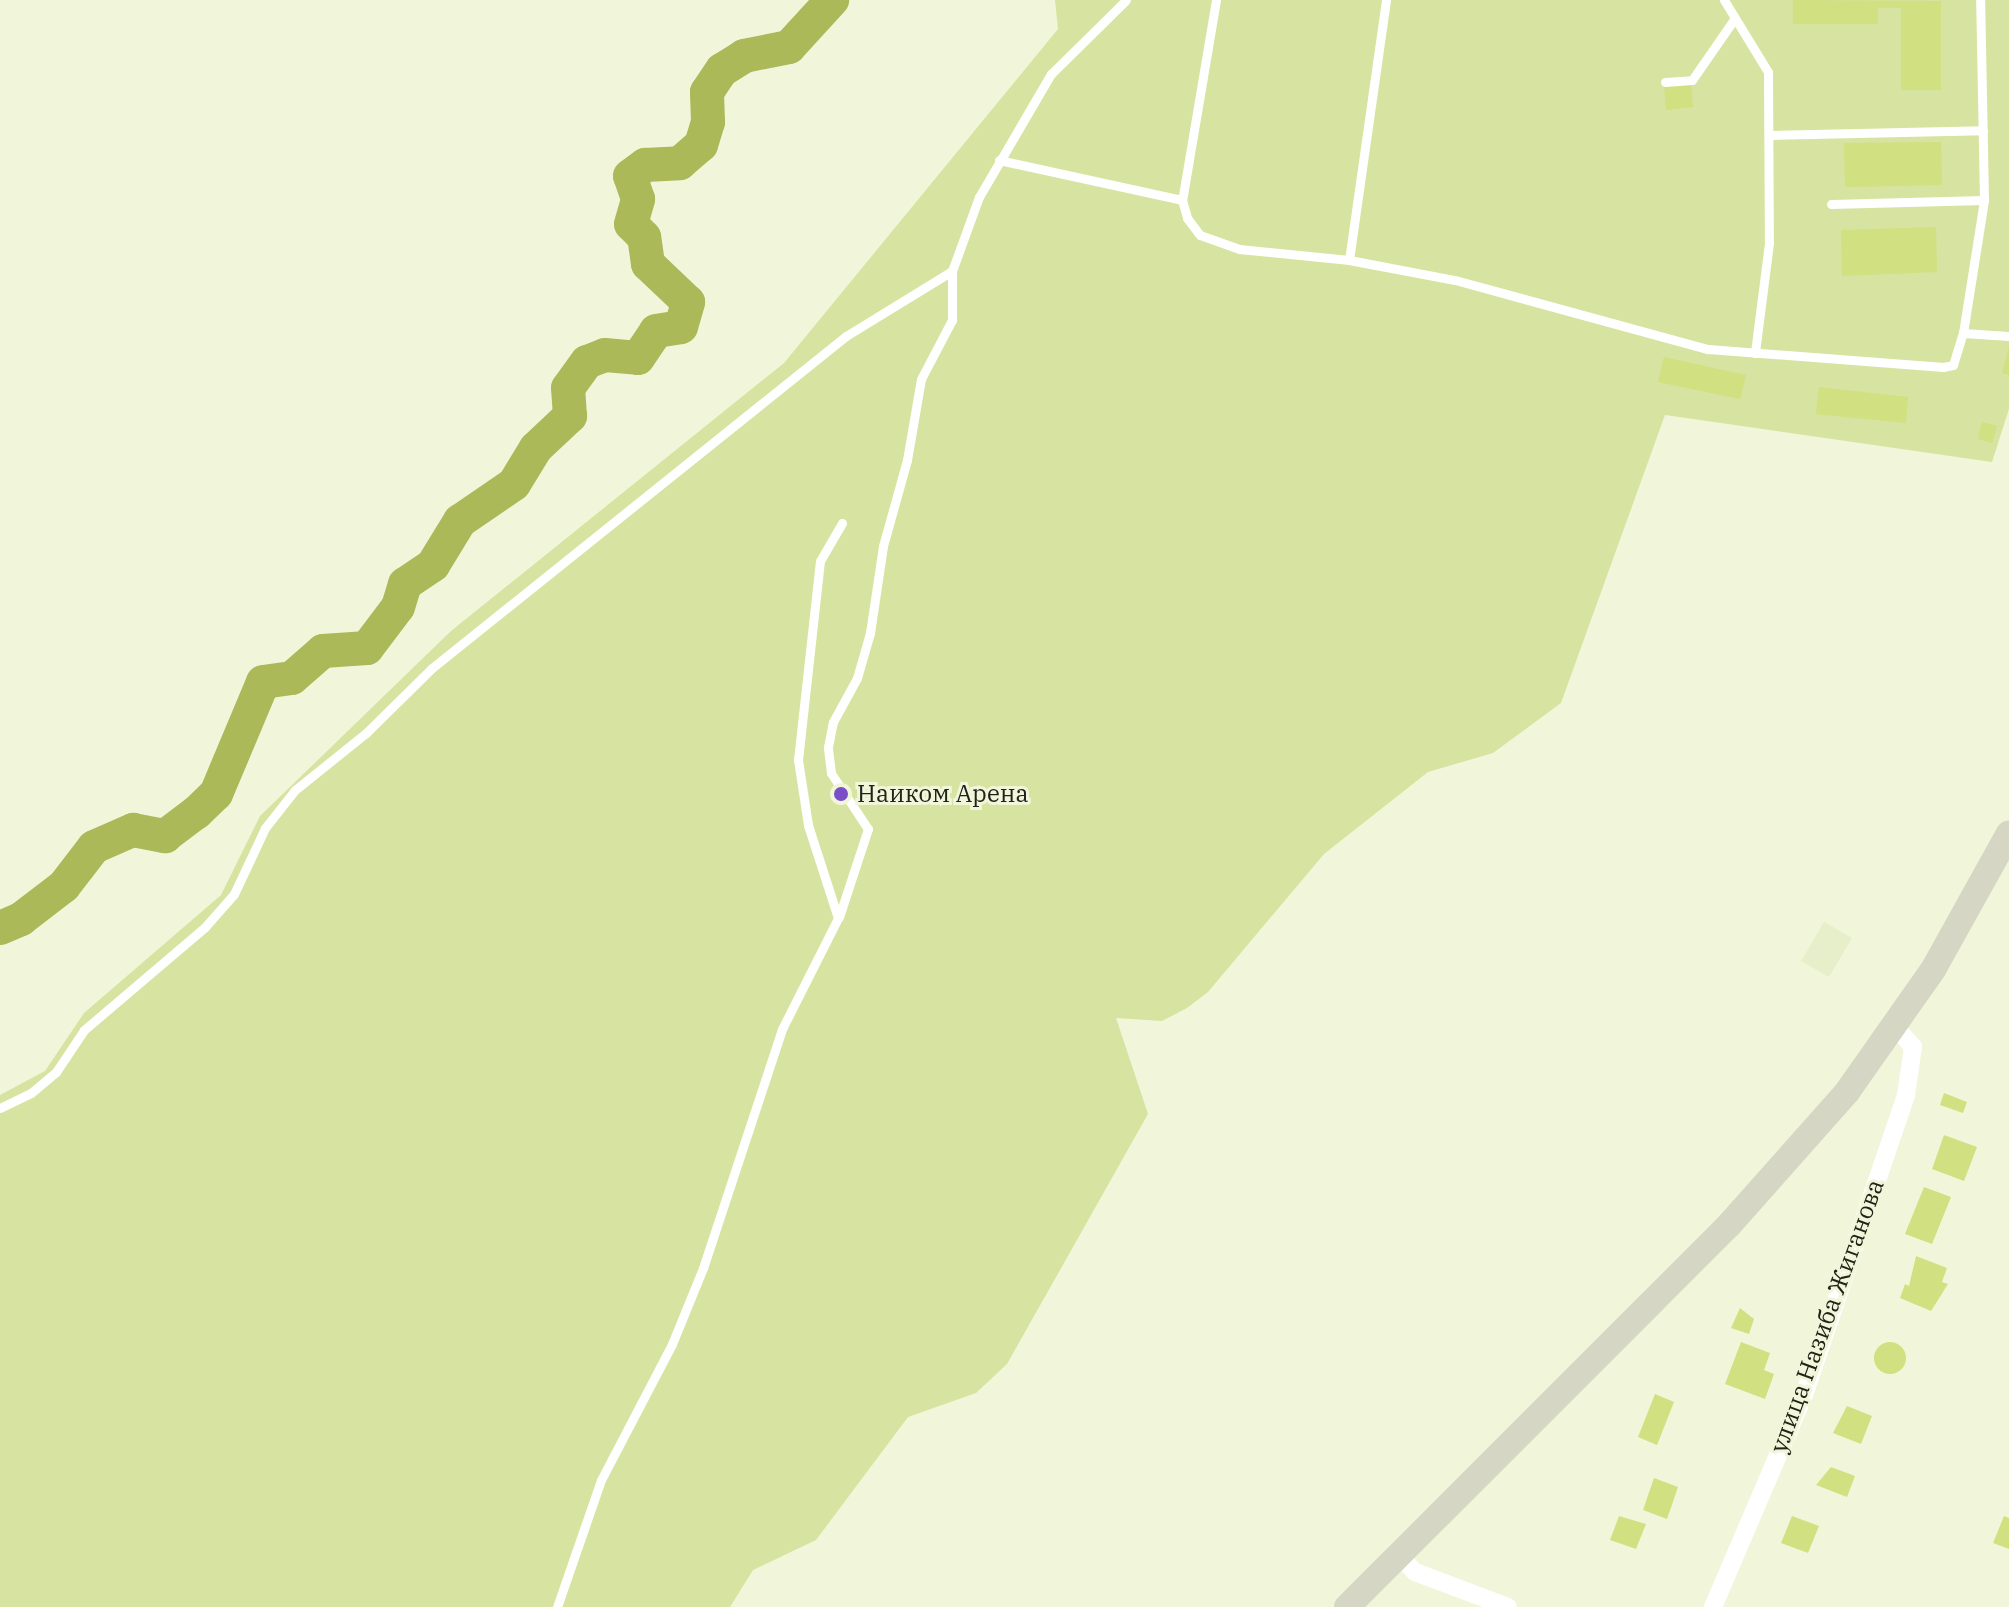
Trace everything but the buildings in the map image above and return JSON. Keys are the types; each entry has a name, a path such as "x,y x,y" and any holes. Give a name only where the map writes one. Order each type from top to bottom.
{"street":[{"path":"1347,1607 1729,1225 1847,1092 1934,968 2009,833"},
{"name":"улица Назиба Жиганова","path":"1713,1607 1804,1395 1906,1095 1913,1047 1894,1025"},
{"path":"1399,1555 1415,1572 1508,1607"}],"lane":[{"path":"557,1607 601,1480 672,1344 703,1268 782,1029 838,918 868,829 831,773 828,747 833,722 857,678 870,633 883,546 907,460 921,379 952,320 952,271 979,197 1051,74 1126,0"},
{"path":"1216,0 1182,200 1187,218 1200,235 1218,243 1349,260 1455,280 1680,343 1755,353 1943,367 1957,357 1963,333 1984,200 1980,0"},
{"path":"1349,260 1386,0"},
{"path":"1724,0 1768,72 1769,243 1755,353"},
{"path":"1665,82 1692,80 1735,18"},
{"path":"1769,135 1983,130"},
{"path":"999,160 1182,200"},
{"path":"1831,204 1984,200"},
{"path":"0,1108 31,1093 56,1072 84,1030 205,927 234,894 265,828 295,790 366,733 432,668 846,336 952,271"},
{"path":"1963,333 2009,336"},
{"path":"838,918 808,825 798,760 820,561 842,523"}],"shaded area":[{"path":"1824,922 1852,938 1829,977 1801,961"}],"green space":[{"name":"Наиком Арена","path":"1055,0 2009,0 2009,409 1992,462 1665,415 1561,703 1493,753 1428,772 1324,854 1208,992 1187,1008 1162,1021 1116,1018 1148,1114 1007,1364 976,1393 908,1417 816,1540 753,1570 730,1607 0,1607 0,1095 45,1071 84,1013 221,895 260,816 451,631 784,363 1058,29"}],"waterway":[{"path":"0,928 21,919 64,886 94,847 133,830 165,836 196,813 216,794 263,682 292,678 323,651 367,648 398,607 405,584 433,565 460,521 514,484 536,448 570,416 568,388 587,362 605,355 638,358 656,331 681,327 688,302 648,264 644,237 631,224 638,199 630,176 645,165 680,163 701,145 708,122 707,92 722,70 744,56 789,47 832,0"}],"place":[{"name":"Наиком Арена","path":"841,794"}]}
